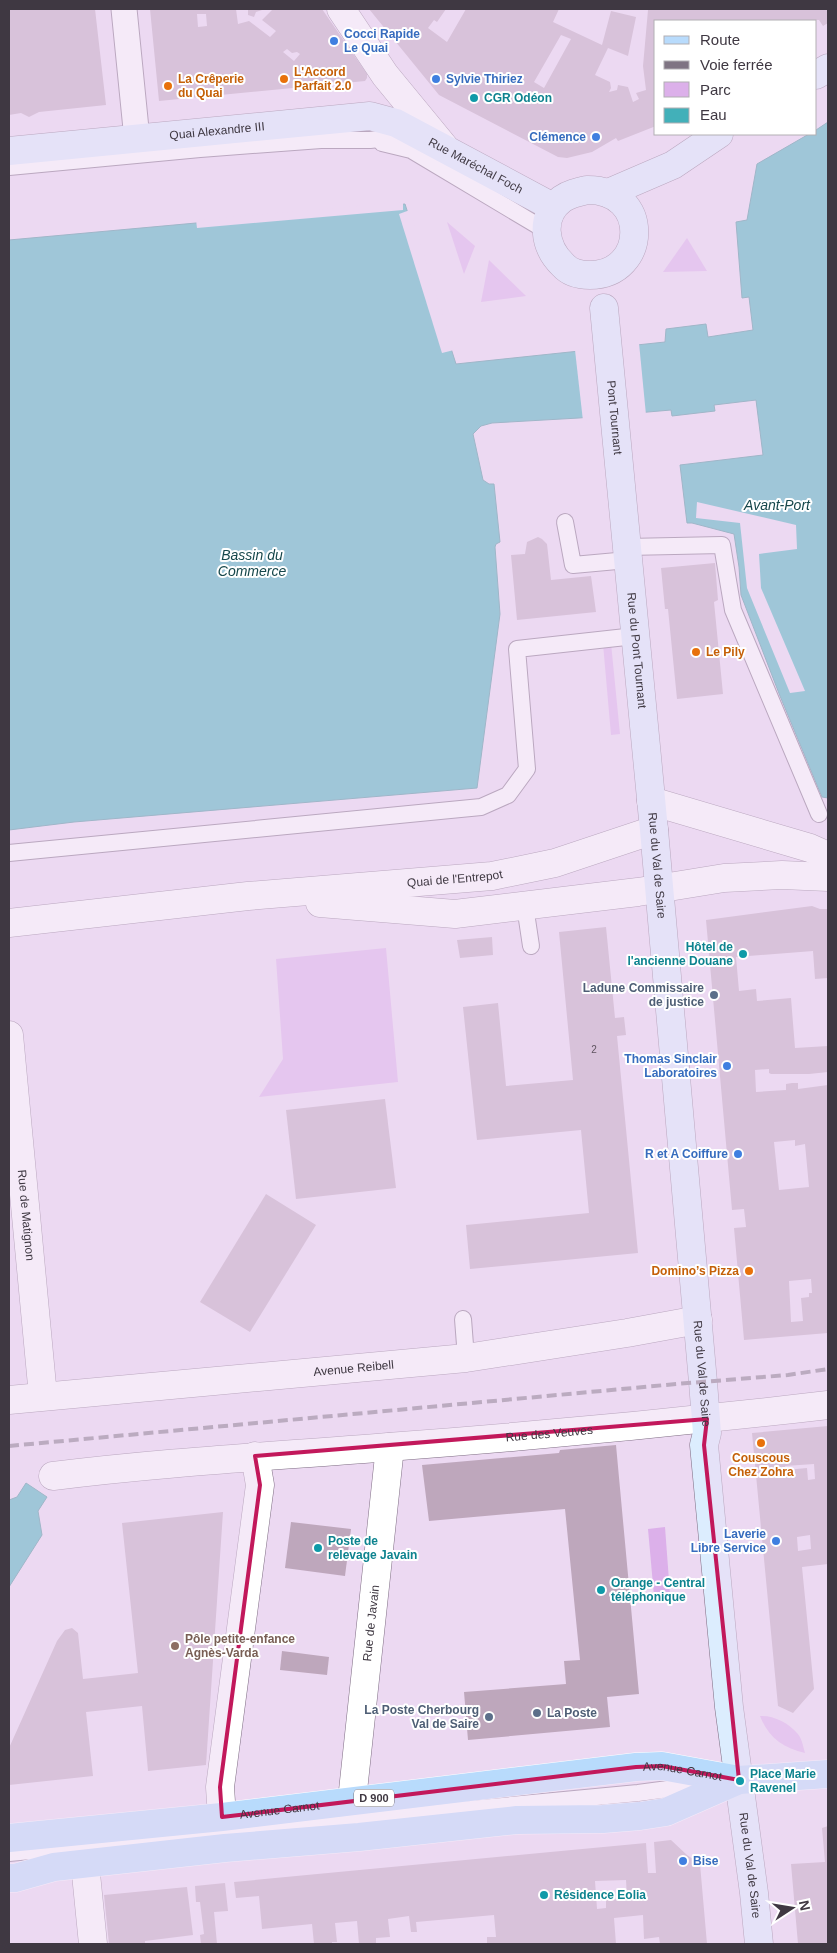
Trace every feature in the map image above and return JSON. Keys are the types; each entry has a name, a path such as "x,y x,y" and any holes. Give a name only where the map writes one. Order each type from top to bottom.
{"main road":[{"path":"817,74 828,68"},
{"name":"Quai Alexandre III","path":"9,150 370,116 396,122 445,148"},
{"path":"608,193 673,165 718,135"},
{"name":"Rue Maréchal Foch","path":"445,148 549,218"},
{"path":"632,216 673,165"},
{"path":"600,190 608,193 629,208 635,227 633,243 626,258 614,268 596,275 575,273 564,267 554,256 548,244 549,218 563,198 574,193 600,190"},
{"path":"605,322 613,294 614,268"},
{"path":"583,275 595,297 605,322"},
{"name":"Pont Tournant","path":"605,322 622,500"},
{"name":"Rue du Pont Tournant","path":"622,500 651,802"},
{"name":"Rue du Val de Saire","path":"651,802 698,1320 707,1433 704,1445 729,1707 759,1944"},
{"name":"Avenue Carnot","path":"9,1838 222,1817 636,1767 662,1766 739,1780"},
{"name":"D 900","path":"739,1780 828,1774"},
{"name":"Avenue Carnot","path":"9,1878 54,1868 226,1848 359,1837 517,1820 603,1819 640,1816 666,1812 739,1780"}],"street":[{"path":"124,9 137,138"},
{"name":"Rue Maréchal Foch","path":"342,9 385,75 445,148"},
{"path":"651,802 803,846 828,856"},
{"name":"Quai de l'Entrepot","path":"9,923 248,896 492,876 555,863 654,830"},
{"name":"Quai de l'Entrepot","path":"248,896 455,914 659,889 724,878 782,875 828,877"},
{"name":"Rue de Matignon","path":"9,1035 43,1396"},
{"name":"Avenue Reibell","path":"9,1400 466,1358 627,1334 698,1320"},
{"name":"Rue des Veuves","path":"53,1476 255,1456 390,1447 706,1419 828,1405"},
{"name":"Rue de Javain","path":"352,1800 390,1447"},
{"path":"222,1817 220,1787 260,1485 255,1456"},
{"path":"85,1864 93,1944"}],"lane":[{"name":"Quai Alexandre III","path":"9,167 275,143 321,140 370,140 420,135"},
{"name":"Quai Alexandre III","path":"370,140 411,150 549,218"},
{"path":"566,522 574,565 627,553 722,545 733,610 819,814"},
{"path":"9,853 481,807 508,795 527,769 517,649 635,636"},
{"path":"525,906 531,946"},
{"path":"463,1318 466,1358"},
{"path":"9,1854 638,1793 739,1780"}],"highlighted area":[{"path":"707,1419 704,1445 739,1780 662,1766 636,1767 222,1817 220,1787 260,1485 255,1456"}],"green space":[{"path":"447,222 475,246 464,274"},
{"path":"687,238 707,271 663,272"},
{"path":"489,260 526,296 481,302"},
{"path":"611,643 620,734 611,735 603,644"},
{"path":"386,948 398,1082 259,1097 283,1059 276,959"},
{"path":"665,1527 670,1594 654,1596 648,1529"},
{"path":"760,1716 775,1718 794,1729 800,1737 805,1753 783,1745 772,1736"}],"water":[{"name":"Bassin du Commerce","path":"828,122 828,798 822,797 741,595 734,534 687,523 680,465 763,455 756,400 714,405 715,411 672,416 671,410 492,423 481,426 473,434 483,480 489,484 494,484 500,542 495,547 500,614 477,788 74,822 9,830 9,240 405,204 456,364 665,342 666,329 706,324 708,337 753,330 749,297 742,298 736,222 747,220 757,164 807,135 817,135 817,129"},
{"path":"26,1483 47,1497 38,1511 42,1535 9,1587 9,1500 17,1497"}],"pier":[{"path":"403,202 403,210 197,228 196,220"},
{"path":"410,210 454,350 442,353 399,214"},
{"path":"639,343 646,415 583,421 575,350"},
{"path":"697,502 796,525 797,549 759,554 761,588 805,691 790,693 747,588 740,523 696,518"}],"building":[{"path":"9,9 95,9 106,105 39,112 29,117 21,113 9,115"},
{"path":"150,9 236,9 238,24 249,21 270,37 276,31 262,20 272,10 270,9 322,9 367,74 365,81 159,101","holes":["197,14 206,14 207,26 198,27","287,49 292,53 297,52 300,54 294,61 283,52"]},
{"path":"248,9 265,9 256,12 254,17 248,15"},
{"path":"369,9 446,9 437,22 434,20 428,28 447,42 466,9 559,9 553,22 602,45 611,11 636,17 628,56 608,48 595,75 610,82 611,88 609,92 617,90 618,85 628,87 633,102 639,99 636,93 646,90 643,66 648,10 644,9 828,9 828,23 823,26 819,20 654,20 654,127 618,141 616,138 592,152 567,158 558,157 439,95","holes":["561,35 571,39 544,88 534,82"]},
{"path":"538,537 547,544 551,580 591,576 596,612 517,620 511,555 525,554 527,542"},
{"name":"Le Pily","path":"715,563 718,600 714,602 723,694 677,699 668,609 665,609 661,568"},
{"path":"812,906 828,909 828,978 815,979 813,951 736,957 739,991 756,989 757,1001 791,998 795,1048 828,1046 828,1072 771,1074 769,1069 755,1070 756,1092 786,1090 786,1084 792,1083 798,1083 798,1089 828,1085 828,1333 744,1340 734,1228 746,1227 744,1209 732,1210 706,920","holes":["795,1140 795,1146 805,1144 809,1187 779,1190 774,1142","811,1279 812,1293 809,1293 809,1297 801,1298 803,1321 791,1322 789,1281"]},
{"path":"606,927 615,1018 624,1017 626,1035 617,1036 638,1253 470,1269 466,1225 589,1213 581,1130 477,1140 463,1007 498,1003 506,1086 573,1080 559,932"},
{"path":"492,937 493,955 460,958 457,940"},
{"path":"385,1099 396,1188 296,1199 286,1110"},
{"path":"266,1194 316,1225 250,1332 200,1302"},
{"path":"828,1426 828,1564 802,1567 814,1689 793,1713 778,1706 752,1433","holes":["814,1464 815,1479 808,1480 807,1468 786,1470 785,1466","810,1535 811,1549 798,1551 797,1537"]},
{"name":"Orange - Central téléphonique","path":"616,1445 639,1694 607,1697 610,1727 468,1740 464,1692 566,1684 564,1661 580,1660 565,1509 429,1521 422,1465 559,1453 560,1450"},
{"name":"Pôle petite-enfance Agnès-Varda","path":"223,1512 206,1765 148,1771 142,1706 86,1712 93,1776 9,1785 9,1748 57,1641 65,1630 72,1628 78,1633 83,1679 138,1673 122,1523"},
{"name":"Poste de relevage Javain","path":"291,1522 351,1529 345,1576 285,1568"},
{"path":"282,1651 329,1657 327,1675 280,1670"},
{"path":"828,1826 828,1944 798,1944 791,1864 825,1862 822,1828"},
{"path":"671,1840 700,1864 707,1944 660,1944 659,1937 644,1939 643,1915 614,1918 616,1944 487,1944 487,1937 496,1937 494,1915 416,1922 417,1932 411,1932 409,1916 388,1919 390,1937 376,1938 376,1944 359,1944 357,1921 335,1923 337,1942 332,1942 332,1944 314,1944 312,1924 262,1929 259,1896 236,1898 234,1882 646,1843 648,1873 656,1873 654,1842","holes":["626,1880 627,1898 606,1900 606,1908 597,1909 595,1881"]},
{"path":"225,1883 228,1911 214,1912 217,1944 201,1944 200,1935 204,1934 200,1902 196,1902 195,1886"},
{"path":"187,1887 193,1935 145,1941 145,1944 109,1944 104,1895"}],"railway":[{"path":"9,1446 788,1375 828,1369"}],"place":[{"name":"Cocci Rapide Le Quai","path":"334,41"},
{"name":"L'Accord Parfait 2.0","path":"284,79"},
{"name":"Sylvie Thiriez","path":"436,79"},
{"name":"La Crêperie du Quai","path":"168,86"},
{"name":"CGR Odéon","path":"474,98"},
{"name":"Clémence","path":"596,137"},
{"name":"Le Pily","path":"696,652"},
{"name":"Hôtel de l'ancienne Douane","path":"743,954"},
{"name":"Ladune Commissaire de justice","path":"714,995"},
{"name":"Thomas Sinclair Laboratoires","path":"727,1066"},
{"name":"R et A Coiffure","path":"738,1154"},
{"name":"Domino’s Pizza","path":"749,1271"},
{"name":"Couscous Chez Zohra","path":"761,1443"},
{"name":"Laverie Libre Service","path":"776,1541"},
{"name":"Poste de relevage Javain","path":"318,1548"},
{"name":"Orange - Central téléphonique","path":"601,1590"},
{"name":"Pôle petite-enfance Agnès-Varda","path":"175,1646"},
{"name":"La Poste","path":"537,1713"},
{"name":"La Poste Cherbourg Val de Saire","path":"489,1717"},
{"name":"Place Marie Ravenel","path":"740,1781"},
{"name":"Bise","path":"683,1861"},
{"name":"Résidence Eolia","path":"544,1895"}],"water label":[{"name":"Avant-Port","path":"777,505"}]}
